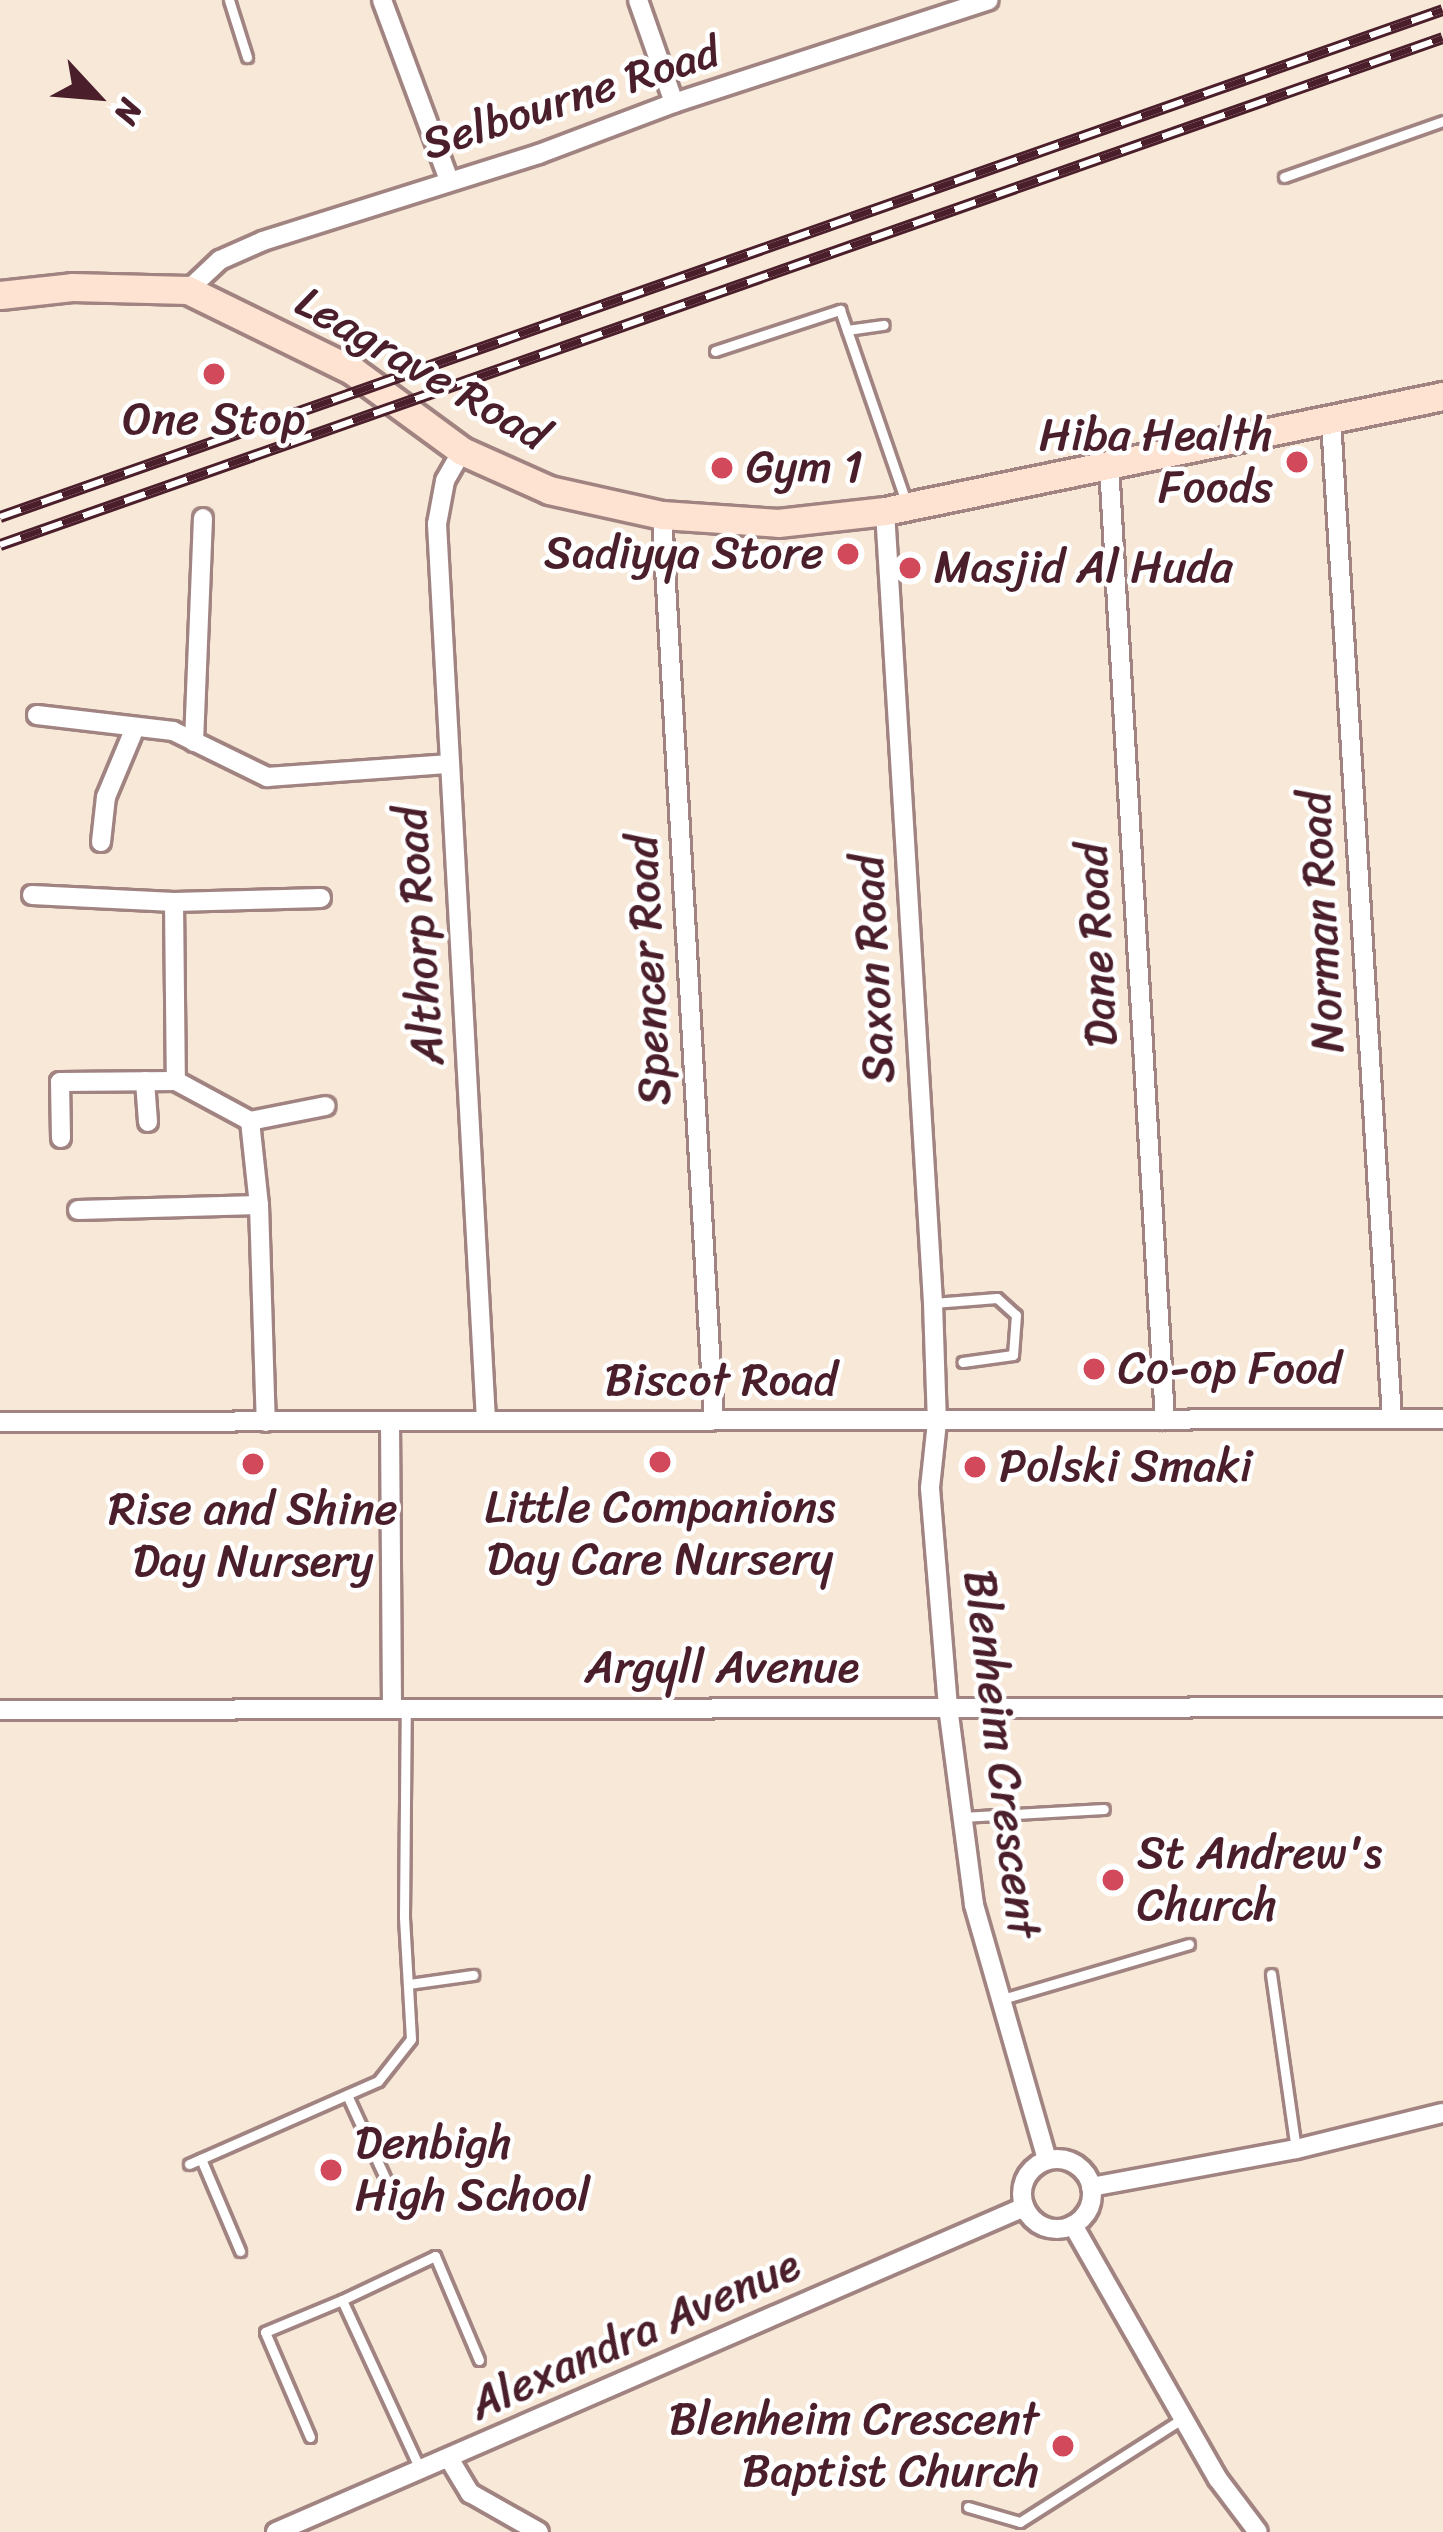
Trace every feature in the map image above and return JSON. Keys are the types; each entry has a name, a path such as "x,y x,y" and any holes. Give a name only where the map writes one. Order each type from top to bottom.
{"main road":[{"name":"Leagrave Road","path":"0,295 72,287 188,290 353,371 462,451 549,490 662,515 778,523 897,509 1443,396"}],"street":[{"path":"382,0 449,180"},
{"path":"638,0 674,103"},
{"path":"913,0 920,22"},
{"name":"Selbourne Road","path":"188,290 220,260 262,241 539,154 674,103 989,0"},
{"name":"Norman Road","path":"1331,421 1392,1419"},
{"name":"Althorp Road","path":"462,451 445,481 436,524 486,1421"},
{"name":"Dane Road","path":"1109,466 1165,1420"},
{"name":"Saxon Road","path":"897,509 937,1422"},
{"name":"Spencer Road","path":"662,515 715,1421"},
{"path":"194,742 203,518"},
{"path":"37,715 172,731 267,778 447,764"},
{"path":"101,842 106,797 134,730"},
{"path":"32,895 174,902 321,898"},
{"path":"174,902 176,1081"},
{"path":"61,1138 60,1082 176,1081 250,1121 326,1106"},
{"path":"145,1082 148,1122"},
{"path":"250,1121 259,1205 266,1422"},
{"path":"78,1210 259,1205"},
{"name":"Biscot Road","path":"0,1422 1443,1419"},
{"path":"390,1421 399,1707"},
{"name":"Blenheim Crescent","path":"937,1422 930,1487 948,1707 974,1905 1047,2160"},
{"name":"Argyll Avenue","path":"0,1710 1443,1707"},
{"path":"1091,2187 1297,2149 1443,2113"},
{"path":"1047,2160 1070,2161 1091,2187 1089,2209 1073,2225 1039,2224 1024,2207 1023,2184 1047,2160"},
{"name":"Alexandra Avenue","path":"276,2532 451,2460 1024,2207"},
{"path":"1073,2225 1218,2479 1258,2532"},
{"path":"451,2460 470,2493 539,2532"}],"lane":[{"path":"229,0 247,57"},
{"path":"1284,177 1443,121"},
{"path":"715,351 840,310 897,509"},
{"path":"847,330 884,325"},
{"path":"933,1303 997,1298 1016,1315 1013,1355 962,1362"},
{"path":"189,2164 378,2081 411,2039 399,1707"},
{"path":"962,1817 1104,1809"},
{"path":"998,2000 1189,1944"},
{"path":"1270,1974 1297,2149"},
{"path":"409,1984 473,1976"},
{"path":"346,2095 393,2195"},
{"path":"202,2159 240,2251"},
{"path":"310,2438 265,2332 435,2256 479,2360"},
{"path":"342,2300 420,2470"},
{"path":"968,2507 1020,2522 1185,2417"}],"railway":[{"path":"0,517 1443,10"},
{"path":"0,545 1443,38"}],"place":[{"name":"One Stop","path":"214,374"},
{"name":"Hiba Health Foods","path":"1297,462"},
{"name":"Gym 1","path":"722,468"},
{"name":"Sadiyya Store","path":"848,554"},
{"name":"Masjid Al Huda","path":"910,568"},
{"name":"Co-op Food","path":"1094,1369"},
{"name":"Little Companions Day Care Nursery","path":"660,1462"},
{"name":"Rise and Shine Day Nursery","path":"253,1464"},
{"name":"Polski Smaki","path":"975,1467"},
{"name":"St Andrew's Church","path":"1113,1880"},
{"name":"Denbigh High School","path":"331,2170"},
{"name":"Blenheim Crescent Baptist Church","path":"1063,2446"}]}
